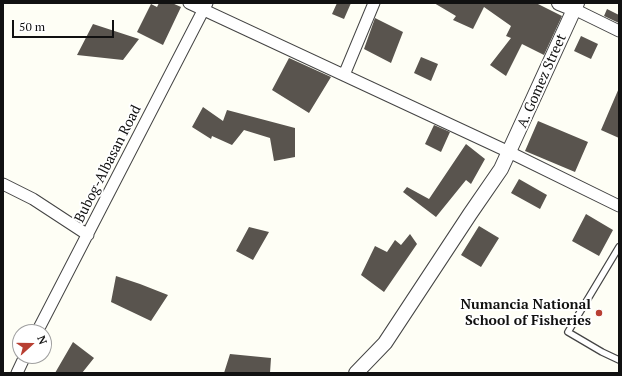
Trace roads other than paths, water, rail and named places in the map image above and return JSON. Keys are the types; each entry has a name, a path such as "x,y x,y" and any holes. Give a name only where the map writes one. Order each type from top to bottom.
{"street":[{"path":"189,3 206,7 344,75 509,152 619,206"},
{"path":"344,75 374,3"},
{"path":"559,3 576,6 619,31"},
{"name":"A. Gomez Street","path":"356,373 384,343 470,214 502,169 576,6"},
{"name":"Bubog-Albasan Road","path":"41,324 206,7"},
{"path":"3,184 33,199 88,235"}],"lane":[{"path":"619,247 568,332 619,360"}],"place":[{"name":"Numancia National School of Fisheries","path":"599,313"}]}
